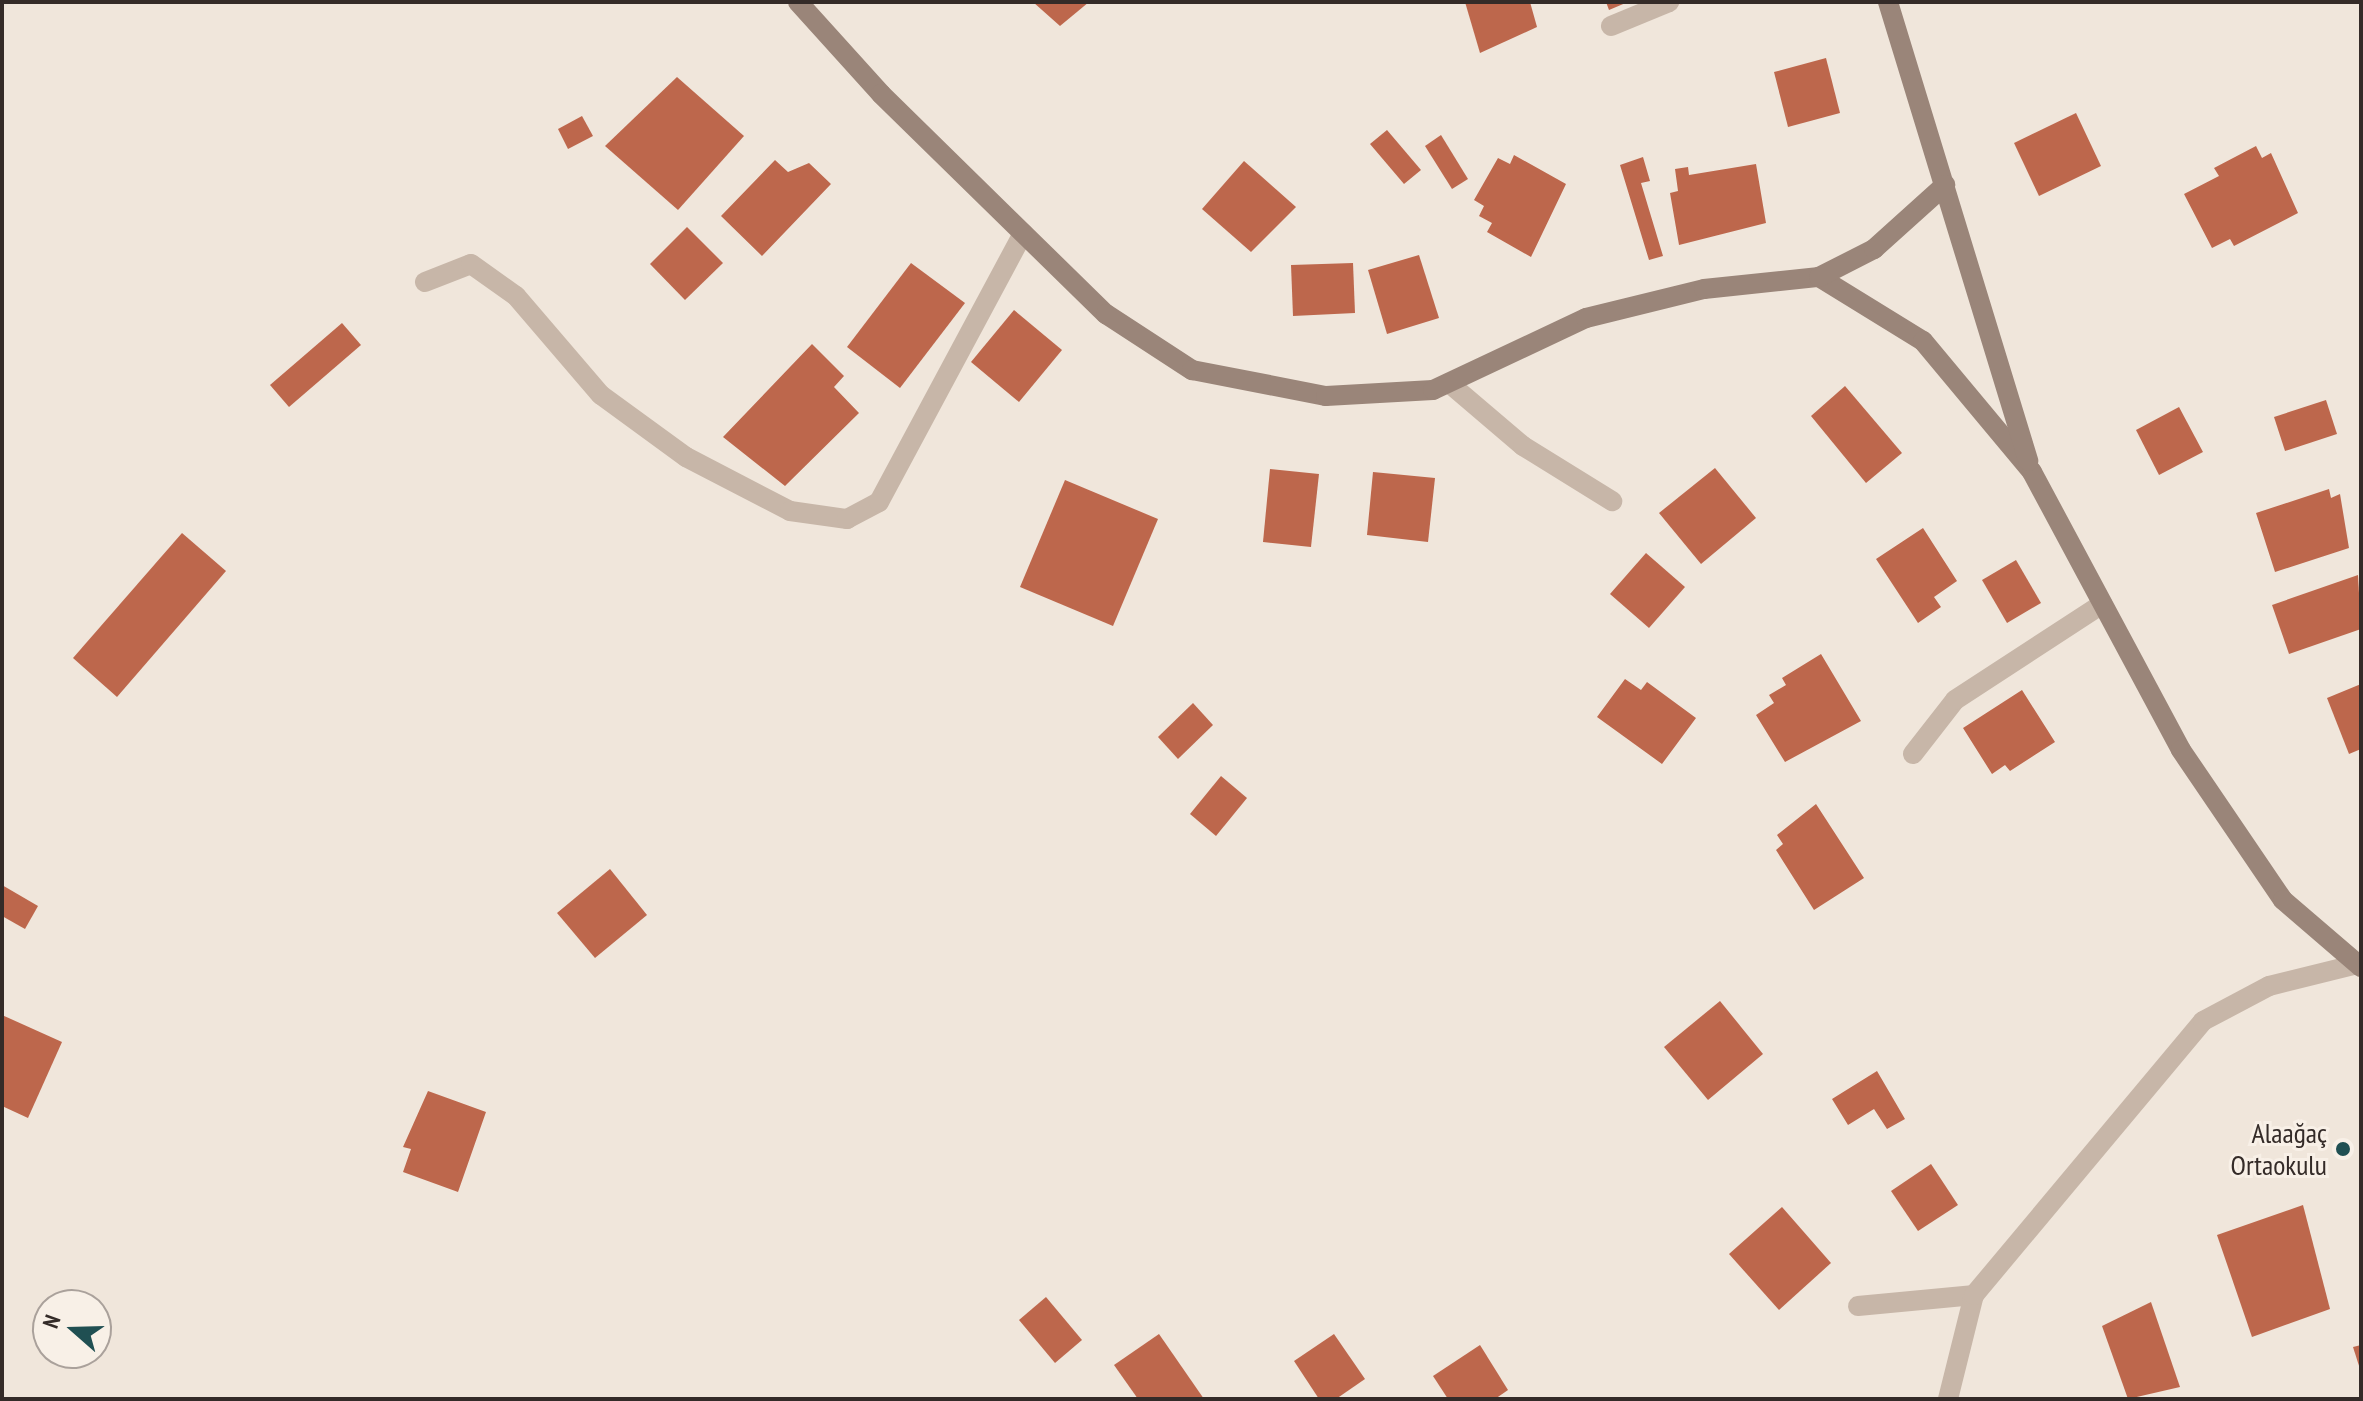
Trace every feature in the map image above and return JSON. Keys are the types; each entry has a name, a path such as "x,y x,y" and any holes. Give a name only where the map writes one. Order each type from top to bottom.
{"street":[{"path":"798,2 1106,314 1192,370 1326,396 1433,390 1586,318 1704,289 1819,277 1874,249 1945,185"},
{"path":"1611,26 1669,2"},
{"path":"1888,2 2032,472 2181,750 2283,900 2359,966"},
{"path":"425,282 471,264 516,296 601,395 686,457 790,511 847,519 879,502 1023,233"},
{"path":"1819,277 1923,341 2032,472"},
{"path":"1449,383 1523,446 1612,501"},
{"path":"1913,754 1955,700 2102,604"},
{"path":"1948,1399 1974,1295 2203,1021 2269,986 2359,966"},
{"path":"1858,1306 1974,1295"}],"building":[{"path":"1033,2 1089,2 1060,26"},
{"path":"1465,2 1530,2 1537,27 1480,53"},
{"path":"1606,2 1628,2 1609,10"},
{"path":"1826,58 1840,113 1788,127 1774,72"},
{"path":"677,77 744,136 678,210 605,146"},
{"path":"2076,113 2101,166 2039,196 2014,143"},
{"path":"582,116 593,136 568,149 558,129"},
{"path":"1387,130 1421,170 1404,184 1370,144"},
{"path":"1441,135 1468,179 1452,189 1425,146"},
{"path":"2256,146 2262,158 2271,153 2298,213 2234,246 2230,239 2212,248 2184,194 2219,176 2214,168"},
{"path":"1514,155 1566,184 1531,257 1487,232 1492,223 1479,216 1484,206 1474,200 1498,158 1510,164"},
{"path":"1643,157 1650,181 1641,183 1663,256 1649,260 1620,165"},
{"path":"775,160 788,172 809,163 831,184 762,256 721,216"},
{"path":"1244,161 1296,207 1251,252 1202,209"},
{"path":"1756,164 1766,223 1679,245 1670,193 1678,191 1675,169 1688,167 1689,175"},
{"path":"687,227 723,263 685,300 650,264"},
{"path":"1419,255 1439,318 1387,334 1368,270"},
{"path":"911,263 965,303 900,388 847,347"},
{"path":"1353,263 1355,313 1293,316 1291,265"},
{"path":"1014,310 1062,350 1019,402 971,362"},
{"path":"342,323 361,345 289,407 270,385"},
{"path":"812,344 844,376 834,387 859,413 785,486 723,437"},
{"path":"1845,386 1902,453 1866,483 1811,416"},
{"path":"2326,400 2337,434 2285,451 2274,417"},
{"path":"2179,407 2203,452 2159,475 2136,430"},
{"path":"1715,468 1756,518 1701,564 1659,513"},
{"path":"1270,469 1319,474 1311,547 1263,542"},
{"path":"1373,472 1435,478 1428,542 1367,535"},
{"path":"1065,480 1158,519 1113,626 1020,587"},
{"path":"2329,489 2331,498 2340,494 2349,548 2275,572 2256,513"},
{"path":"1923,528 1957,581 1934,597 1941,607 1918,623 1876,559"},
{"path":"182,533 226,571 117,697 73,658"},
{"path":"1646,553 1685,587 1649,628 1610,594"},
{"path":"2016,560 2041,603 2007,623 1982,580"},
{"path":"2358,575 2361,629 2289,654 2272,605"},
{"path":"1821,654 1861,721 1785,762 1756,715 1774,703 1769,695 1786,685 1782,678"},
{"path":"1625,679 1641,690 1647,682 1696,718 1662,764 1597,717"},
{"path":"2361,684 2361,749 2349,754 2327,698"},
{"path":"2022,690 2055,742 2010,771 2005,765 1992,774 1963,728"},
{"path":"1193,703 1213,725 1178,759 1158,737"},
{"path":"1221,776 1247,798 1216,836 1190,814"},
{"path":"1816,804 1864,878 1814,910 1776,850 1783,844 1777,835"},
{"path":"610,869 647,915 595,958 557,913"},
{"path":"2,885 38,906 25,929 2,916"},
{"path":"1720,1001 1763,1054 1708,1100 1664,1047"},
{"path":"2,1015 62,1042 28,1118 2,1106"},
{"path":"1877,1071 1905,1119 1887,1129 1874,1109 1848,1125 1832,1099"},
{"path":"428,1091 486,1112 458,1192 403,1172 411,1149 403,1147"},
{"path":"1931,1164 1958,1205 1918,1231 1891,1191"},
{"path":"2303,1205 2330,1309 2252,1337 2217,1235"},
{"path":"1782,1207 1831,1263 1779,1310 1729,1254"},
{"path":"1046,1297 1082,1340 1055,1363 1019,1320"},
{"path":"2151,1302 2180,1387 2128,1399 2102,1326"},
{"path":"1159,1334 1204,1399 1138,1399 1114,1365"},
{"path":"1334,1334 1365,1379 1336,1399 1319,1399 1294,1361"},
{"path":"1480,1345 1508,1390 1495,1399 1448,1399 1433,1376"},
{"path":"2361,1345 2361,1369 2360,1369 2353,1347"}],"place":[{"name":"Alaağaç Ortaokulu","path":"2343,1149"}]}
